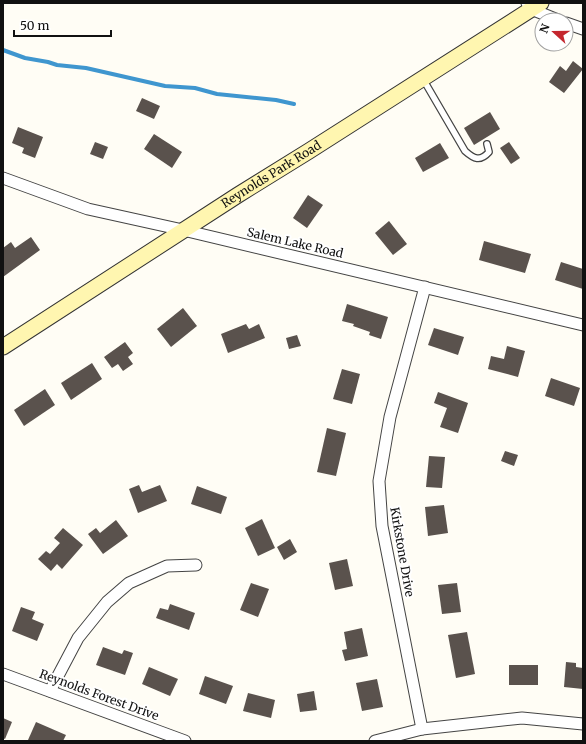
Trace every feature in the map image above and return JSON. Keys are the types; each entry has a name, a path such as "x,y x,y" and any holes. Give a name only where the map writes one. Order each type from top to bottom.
{"main road":[{"name":"Reynolds Park Road","path":"3,347 238,194 423,79 533,5"}],"street":[{"path":"533,5 545,12"},
{"name":"Salem Lake Road","path":"3,178 88,209 183,230 583,325"},
{"name":"Kirkstone Drive","path":"422,729 382,526 379,481 390,417 425,287"},
{"path":"50,691 78,638 112,597 129,583 167,566 196,565"},
{"name":"Reynolds Forest Drive","path":"3,674 185,741"},
{"path":"375,741 422,729 522,718 583,724"}],"lane":[{"path":"423,79 465,151 470,156 477,158 485,157 489,152 487,144"}],"building":[{"path":"573,61 583,69 564,93 549,82 560,66 566,71"},
{"path":"142,98 160,106 154,119 136,111"},
{"path":"490,112 500,129 474,145 464,128"},
{"path":"18,127 43,137 35,158 22,153 24,148 12,143"},
{"path":"154,134 182,152 172,168 144,149"},
{"path":"95,142 108,147 103,159 90,154"},
{"path":"509,142 520,158 511,164 500,148"},
{"path":"440,143 449,158 423,172 415,158"},
{"path":"308,195 323,205 307,228 293,218"},
{"path":"389,221 407,244 393,255 375,233"},
{"path":"31,237 40,250 3,277 3,248 11,242 15,248"},
{"path":"484,241 531,254 525,273 479,260"},
{"path":"561,262 583,269 583,289 555,280"},
{"path":"347,304 388,317 381,339 369,335 370,332 353,326 354,324 342,321"},
{"path":"183,308 197,326 171,347 157,329"},
{"path":"246,324 249,329 259,324 265,338 228,353 221,334"},
{"path":"434,328 464,337 458,355 428,345"},
{"path":"297,335 301,346 289,349 286,338"},
{"path":"125,342 133,353 128,357 133,364 123,371 118,364 112,368 104,357"},
{"path":"507,346 525,351 518,377 488,369 491,356 504,359"},
{"path":"92,363 102,379 71,400 61,383"},
{"path":"342,369 360,374 352,404 333,399"},
{"path":"551,378 580,388 574,406 545,396"},
{"path":"45,389 55,405 24,426 14,410"},
{"path":"438,392 468,403 458,433 440,427 447,408 434,403"},
{"path":"327,428 346,433 336,476 317,472"},
{"path":"505,451 518,455 514,466 501,461"},
{"path":"429,456 445,457 442,488 426,487"},
{"path":"139,485 142,492 160,485 167,501 138,513 129,489"},
{"path":"197,486 227,497 221,514 191,504"},
{"path":"444,505 448,533 428,536 425,507"},
{"path":"262,519 275,548 258,556 245,528"},
{"path":"116,520 128,536 103,554 88,534 96,528 100,533"},
{"path":"63,528 83,545 62,569 57,564 51,571 38,559 46,551 50,554 60,543 54,538"},
{"path":"290,539 297,552 284,560 277,547"},
{"path":"347,559 353,586 335,590 329,563"},
{"path":"251,583 269,589 258,617 240,610"},
{"path":"457,583 461,612 442,614 438,585"},
{"path":"170,604 195,613 189,630 156,618 160,608 168,610"},
{"path":"21,607 35,612 32,619 44,624 37,641 12,631"},
{"path":"362,628 368,656 345,661 342,650 347,649 344,632"},
{"path":"467,632 475,674 456,678 448,635"},
{"path":"103,647 122,654 124,650 133,653 125,675 96,665"},
{"path":"566,662 576,663 576,667 583,668 583,689 564,687"},
{"path":"509,665 538,665 538,685 509,685"},
{"path":"149,667 178,679 170,696 142,684"},
{"path":"205,676 233,686 226,704 199,694"},
{"path":"377,679 383,707 362,711 356,683"},
{"path":"314,691 317,710 300,712 297,694"},
{"path":"248,693 275,700 271,718 243,711"},
{"path":"3,718 12,722 5,739 3,738"},
{"path":"36,722 66,735 63,741 28,740"}],"waterway":[{"path":"3,50 25,58 57,65 86,68 165,86 195,88 217,94 276,100 294,104"}]}
